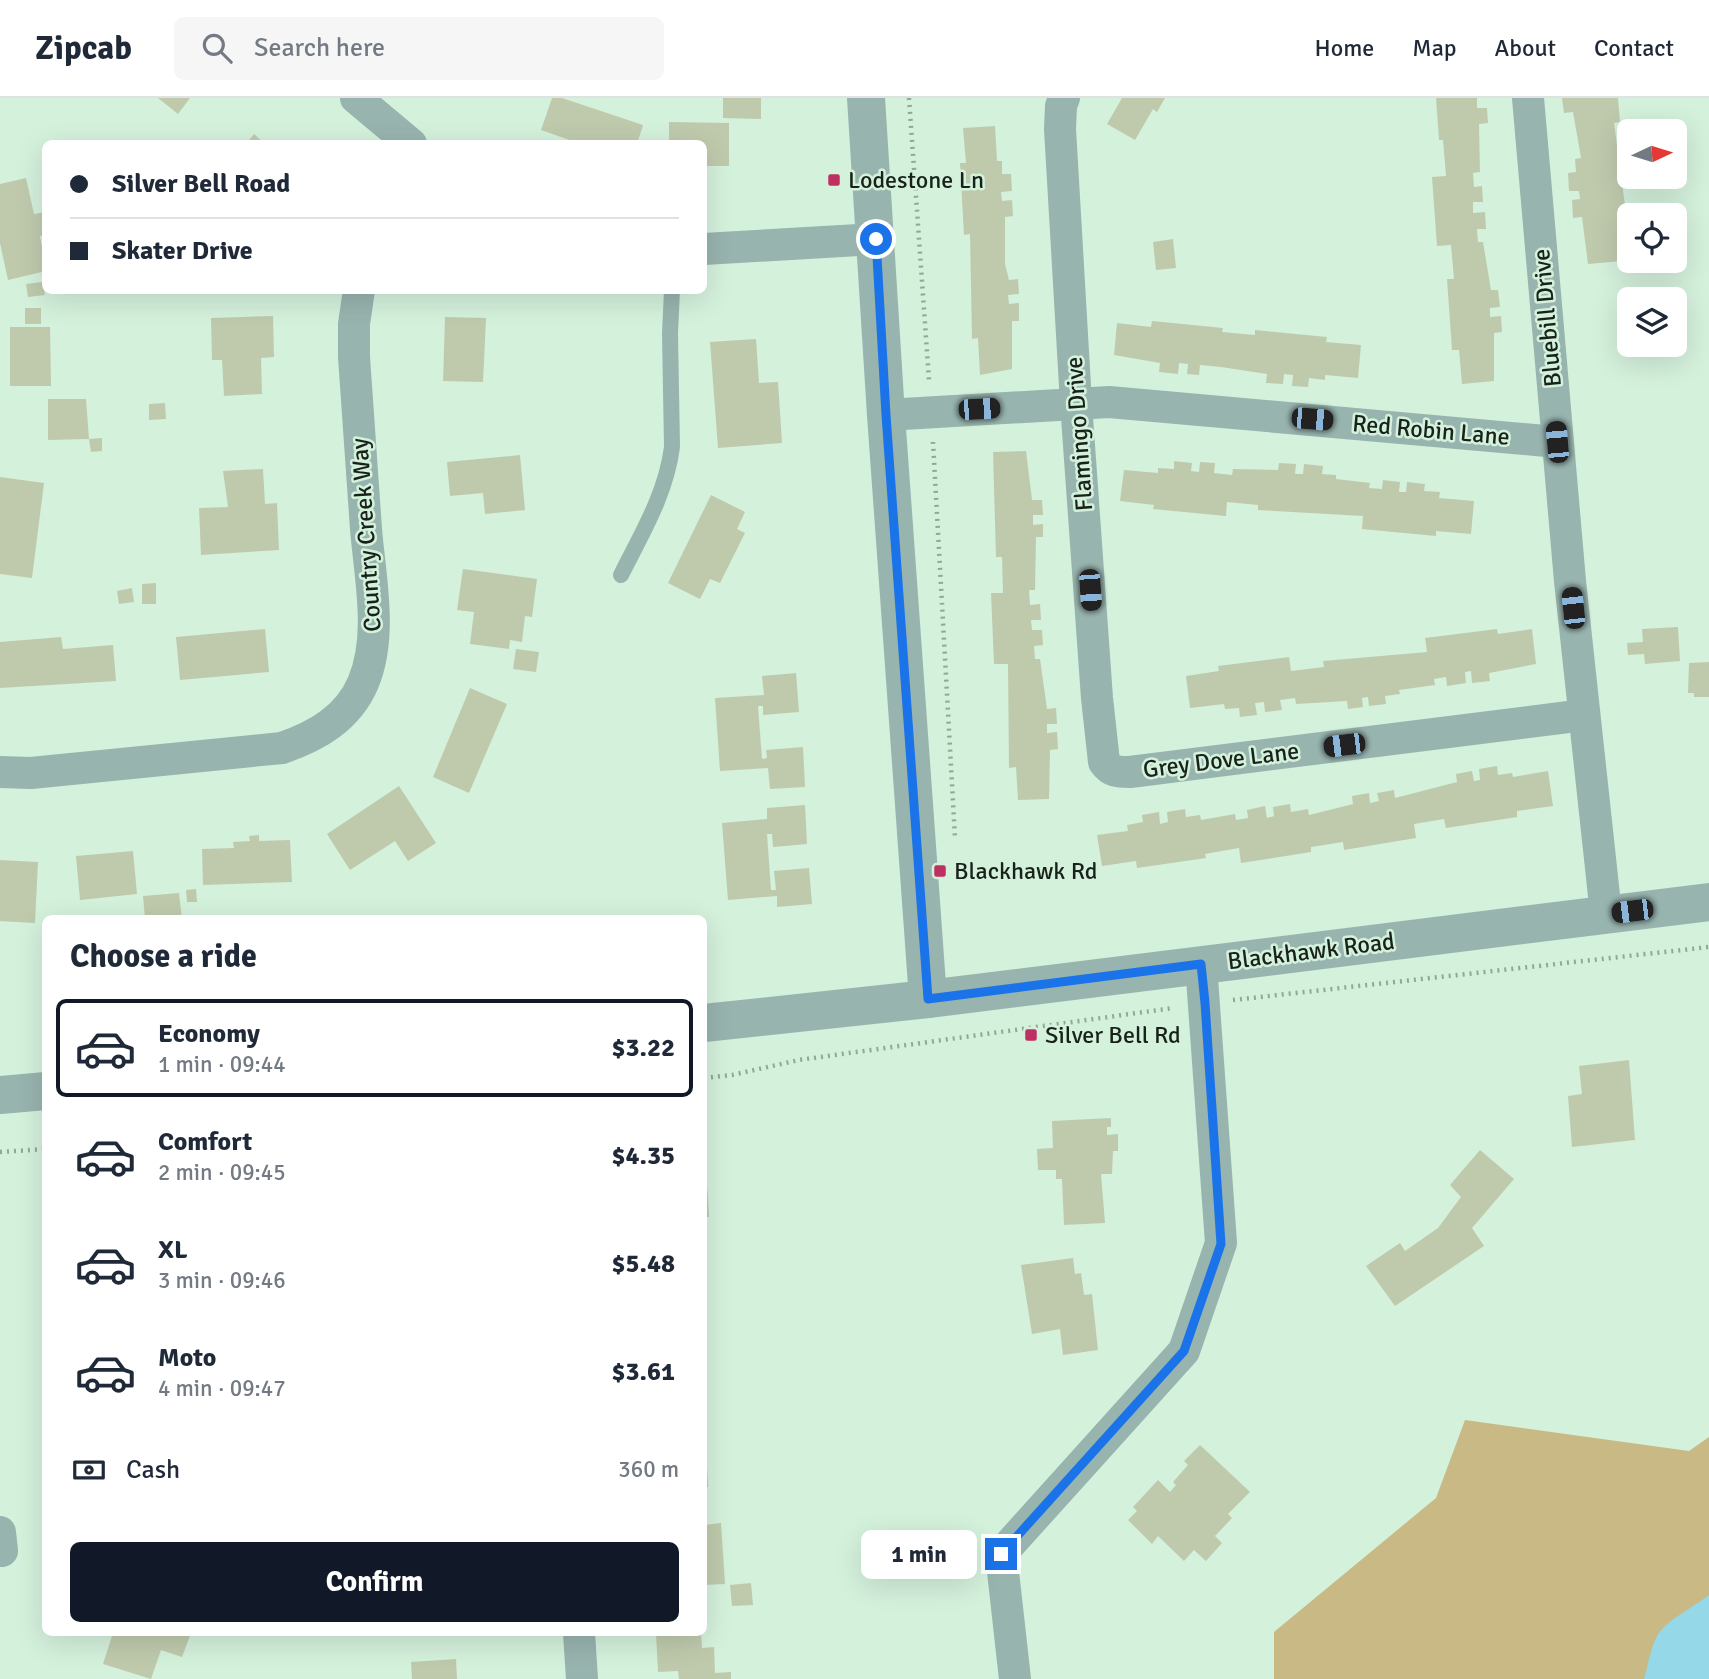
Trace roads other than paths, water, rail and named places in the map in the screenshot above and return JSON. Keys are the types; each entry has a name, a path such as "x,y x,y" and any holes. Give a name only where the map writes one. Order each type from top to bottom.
{"street":[{"path":"356,98 406,140"},
{"path":"866,98 928,999"},
{"name":"Flamingo Drive","path":"1064,98 1060,129 1076,403 1097,698 1104,762 1109,769"},
{"name":"Bluebill Drive","path":"1528,98 1557,442 1606,914"},
{"path":"707,249 876,239"},
{"name":"Country Creek Way","path":"0,772 44,771 282,748 311,737 346,709 363,683 373,644 354,357 354,324 358,294"},
{"name":"Red Robin Lane","path":"886,415 1076,403 1149,404 1557,442"},
{"name":"Grey Dove Lane","path":"1109,769 1130,772 1584,715"},
{"name":"Blackhawk Road","path":"707,1023 928,999 1709,902"},
{"path":"1015,1679 1001,1554 1184,1351 1221,1244 1201,964"},
{"path":"0,1095 42,1091"},
{"path":"579,1636 582,1679"}],"lane":[{"path":"621,575 657,503 670,462 672,294"}],"water":[{"path":"1709,1595 1709,1679 1644,1679 1653,1646 1661,1630"}],"place":[{"name":"Lodestone Ln","path":"834,180"},
{"name":"Blackhawk Rd","path":"940,871"},
{"name":"Silver Bell Rd","path":"1031,1035"}]}
